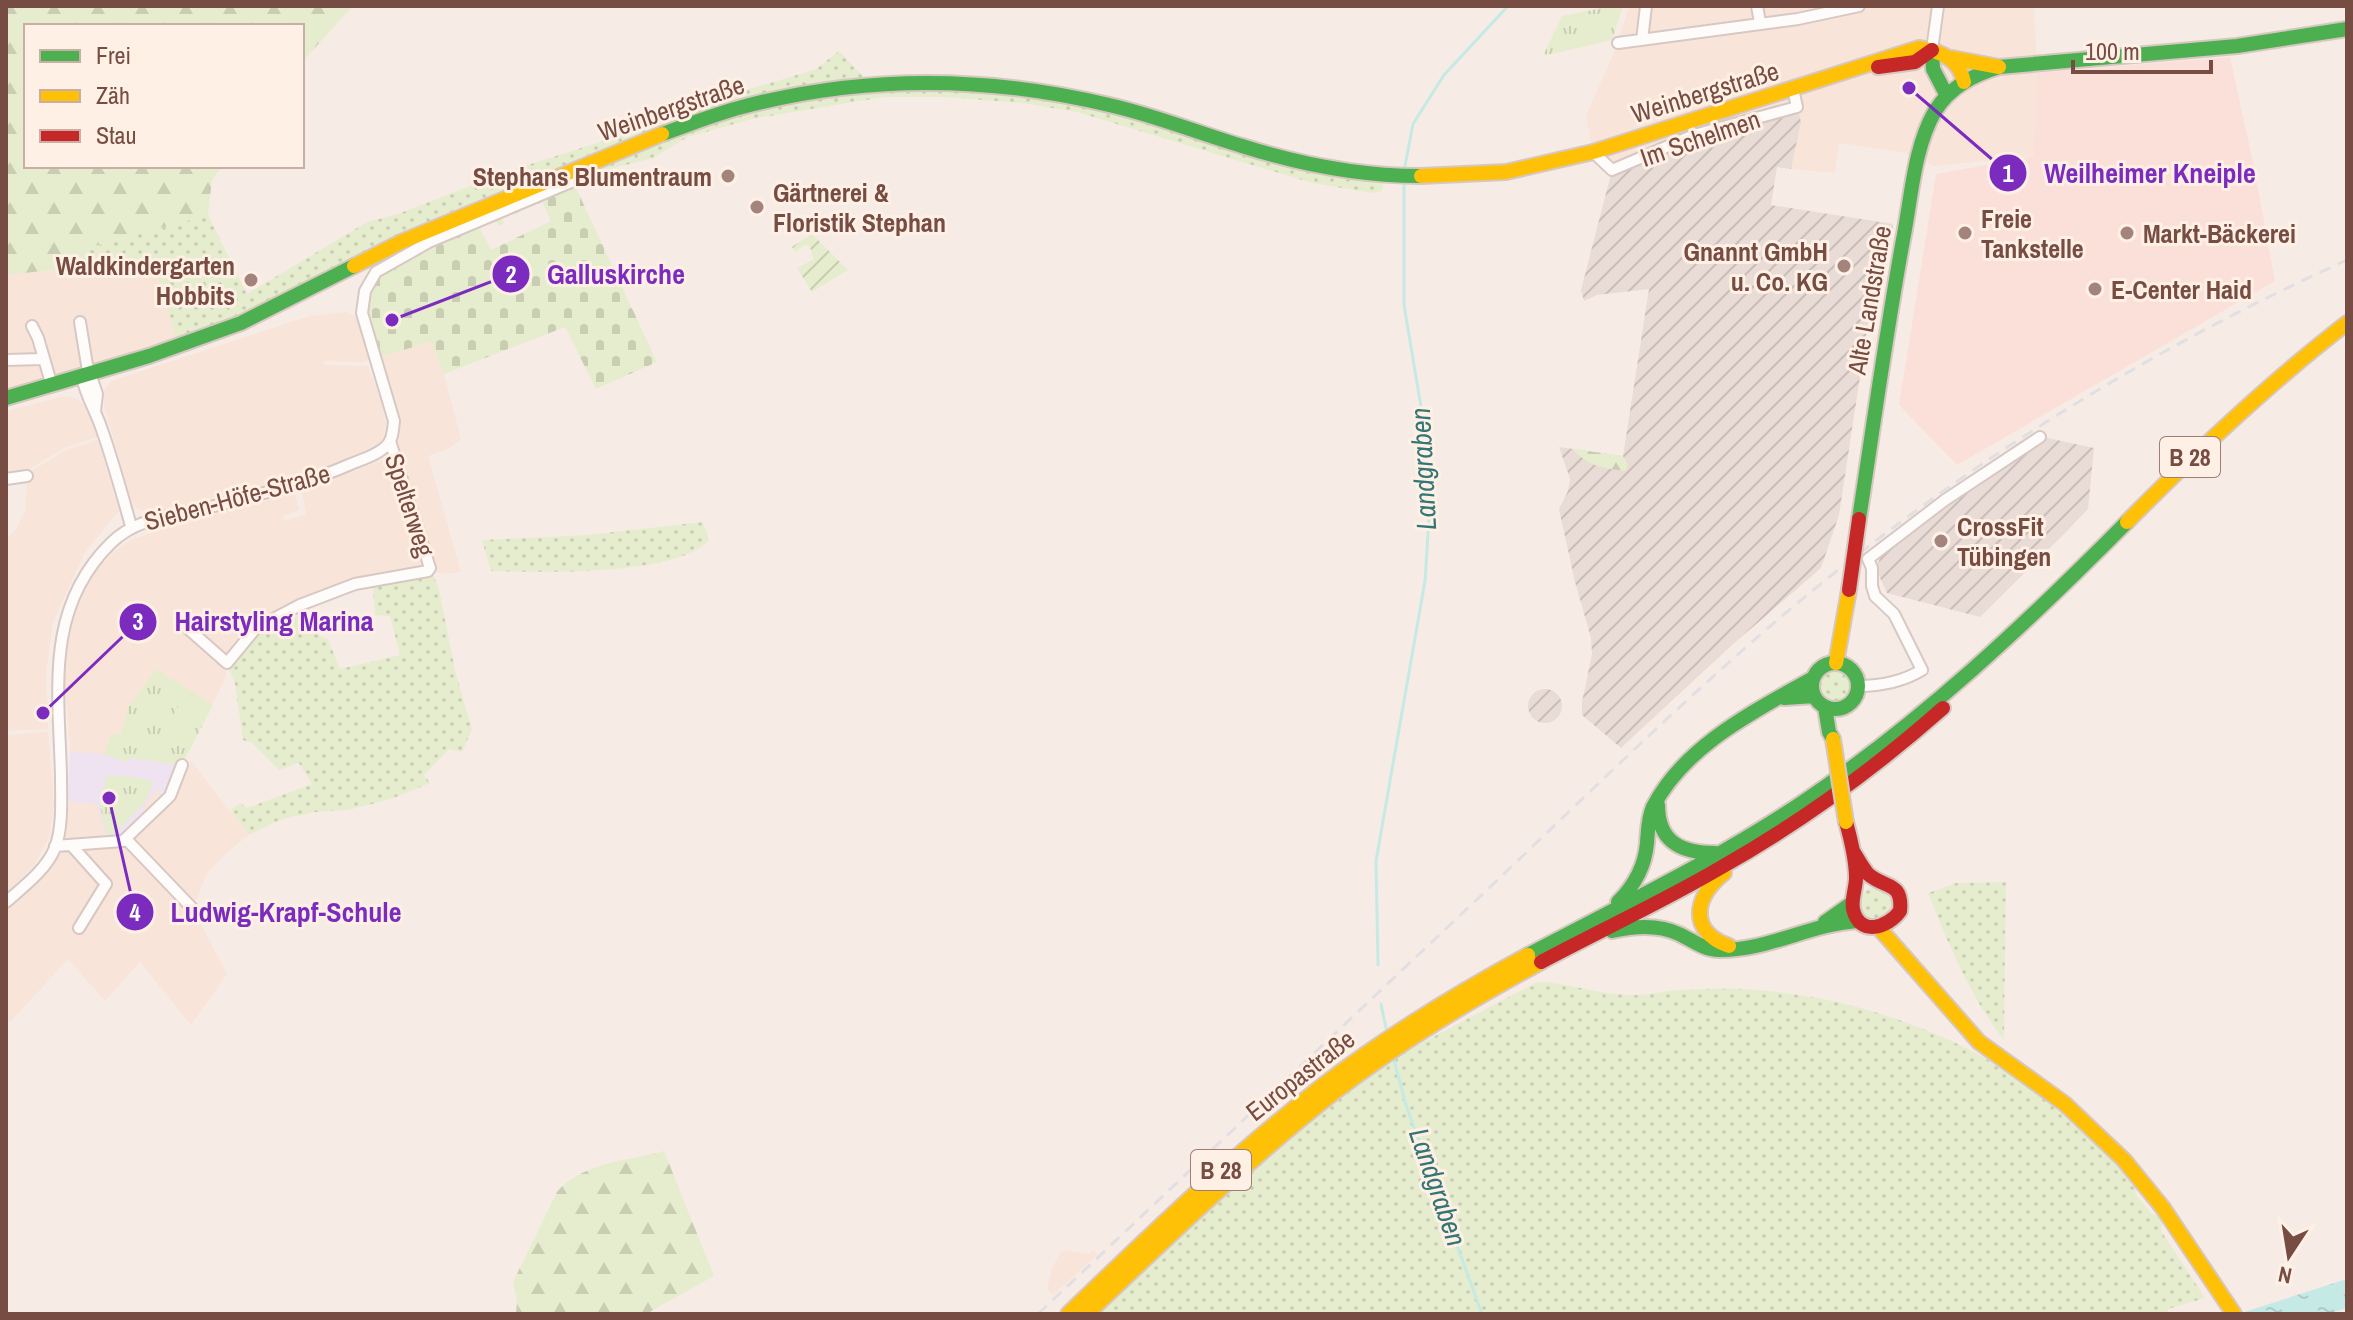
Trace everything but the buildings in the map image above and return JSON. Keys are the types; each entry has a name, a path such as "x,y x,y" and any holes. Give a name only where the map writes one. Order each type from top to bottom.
{"main road":[{"path":"1838,75 1919,48 1950,58 1999,67 2237,46 2347,29"},
{"path":"1838,75 1919,61 1928,57 1932,50"},
{"path":"1932,50 1933,69 1947,96"},
{"path":"1950,58 1959,66 1964,82"},
{"path":"1919,61 1933,69"},
{"name":"Alte Landstraße","path":"1836,663 1888,316 1926,133 1947,96 1964,82 1999,67"},
{"name":"Weinbergstraße","path":"6,398 179,346 254,318 401,242 505,196 646,140 741,107 830,88 953,82 1045,92 1110,105 1294,160 1387,176 1419,178 1506,172 1593,152 1838,75"},
{"name":"B 28","path":"1598,918 1721,853 1879,747 2045,604 2229,420 2275,379 2347,323"},
{"name":"B 28","path":"1591,936 1738,858 1805,815 1924,725 2015,639 2045,604"},
{"path":"1598,918 1633,888 1647,846 1651,811 1701,752 1746,715 1813,678 1822,667 1836,663 1851,670 1858,686 1854,699 1841,708 1833,739"},
{"path":"1813,678 1833,739 1853,851 1858,921"},
{"path":"1770,701 1794,696 1841,708"},
{"path":"1659,798 1657,813 1664,835 1685,851 1721,853"},
{"path":"1853,851 1876,880"},
{"path":"1736,949 1713,940 1705,931 1700,908 1704,892 1715,879 1733,867 1738,858"},
{"path":"1817,928 1854,897 1865,883 1876,880 1889,883 1898,892 1901,906 1895,920 1903,952"},
{"name":"Europastraße","path":"1087,1314 1271,1143 1393,1043 1474,984 1598,918"},
{"path":"1879,928 1895,920"},
{"path":"1591,936 1623,929 1661,928 1714,950 1736,949 1858,921 1879,928 1981,1043 2060,1099 2122,1156 2169,1213 2234,1314"},
{"name":"Europastraße","path":"1068,1314 1246,1148 1307,1097 1393,1043 1428,1027 1591,936"}],"street":[{"path":"1642,40 1646,6"},
{"path":"1757,6 1760,22"},
{"path":"1618,43 1798,19 1859,6"},
{"path":"1932,50 1938,6"},
{"name":"Im Schelmen","path":"1593,152 1612,170 1694,135 1797,107 1793,89"},
{"path":"390,441 392,412 362,313 368,283 376,272 410,251 590,174"},
{"path":"80,322 86,376 97,394 95,411 131,526"},
{"path":"32,326 52,386"},
{"path":"6,360 43,359"},
{"path":"1858,686 1889,684 1922,670 1894,614 1875,596 1868,559 1915,522 2040,437"},
{"name":"Sieben-Höfe-Straße","path":"6,902 44,866 55,846 61,795 57,681 65,616 89,568 131,526 306,482 372,455 390,441"},
{"name":"Spelterweg","path":"185,626 227,663 250,633 300,605 355,584 428,571 430,568 390,441"},
{"path":"6,479 27,476"},
{"path":"55,846 126,839 170,796 182,765"},
{"path":"126,839 193,909"},
{"path":"72,846 106,884 79,928"}],"shaded area":[{"path":"1629,6 2034,6 2038,88 2034,156 1934,166 1906,153 1839,143 1835,173 1791,169 1801,122 1612,170 1593,152 1586,116 1618,43"},
{"path":"2230,57 2275,281 1957,465 1899,405 1936,174 2034,156 2037,73"},
{"path":"1797,107 1801,122 1791,169 1777,167 1771,205 1893,224 1878,315 1870,311 1839,515 1821,568 1621,748 1582,715 1592,654 1591,638 1559,509 1570,479 1559,447 1623,456 1649,289 1597,295 1584,301 1581,290 1612,170 1694,135"},
{"path":"153,262 179,346 6,389 6,275 79,267 87,278"},
{"path":"347,312 358,318 371,359 361,362 329,361 324,365 368,366 386,424 380,442 309,473 152,513 136,508 131,500 104,405 104,391 111,381 310,316"},
{"path":"431,342 444,374 461,439 450,448 428,456 461,572 441,574 430,568 391,459 395,438 376,358"},
{"path":"66,396 83,404 97,437 64,448 24,472 6,474 6,411"},
{"path":"2043,437 2094,448 2088,509 2065,533 1980,617 1887,593 1876,569 1882,553"},
{"path":"98,440 119,511 85,552 53,622 46,674 48,729 6,731 6,540 25,511 28,473 65,451"},
{"path":"387,461 405,502 425,567 359,582 290,609 228,658 195,635 187,621 179,626 223,665 226,672 165,797 154,811 107,840 103,837 68,841 65,838 70,803 70,745 63,691 64,658 76,609 95,572 130,540 185,522 295,493 299,510 283,516 284,521 306,514 302,492 377,462"},
{"path":"1545,689 1557,694 1562,706 1557,718 1545,723 1533,718 1528,706 1533,694"},
{"path":"48,732 54,803 49,838 33,867 6,893 6,735"},
{"path":"70,752 104,754 127,762 128,758 179,764 166,795 156,791 146,802 140,818 118,839 107,840 97,804 68,801"},
{"path":"191,761 249,835 227,852 206,875 193,909 227,974 191,1025 140,962 105,1001 68,959 12,1020 6,1022 6,908 26,890 58,850 126,842 171,803"},
{"path":"1066,1250 1088,1254 1093,1250 1098,1254 1053,1295 1047,1289 1052,1268"}],"green space":[{"path":"6,6 353,6 304,60 304,24 24,24 24,168 221,168 212,180 208,215 87,248 79,267 6,275"},
{"path":"1623,6 1612,40 1543,56 1562,16"},
{"path":"839,51 871,84 1059,94 1247,148 1384,176 1382,191 1372,193 1312,183 1077,112 1022,103 945,97 884,97 752,119 688,137 653,158 573,181 576,188 502,219 504,224 499,226 496,221 480,228 476,221 376,272 369,259 179,346 153,262 87,278 79,267 87,248 208,215 247,294 367,222 398,214 509,171 600,142 635,113 673,111 787,78 816,69"},
{"path":"576,188 657,362 596,389 565,327 444,374 431,342 376,358 362,313 376,272 476,221 491,250 551,221 542,201"},
{"path":"812,234 848,270 812,292 797,268 814,259 812,251 807,244 795,252 792,247"},
{"path":"1573,449 1623,456 1628,465 1626,471 1591,463"},
{"path":"703,522 709,540 692,552 668,561 606,570 491,571 482,540 587,535"},
{"path":"430,568 439,589 455,670 472,729 462,752 449,749 424,775 430,783 391,799 348,810 314,812 280,820 249,835 230,810 241,803 247,808 312,784 299,763 279,770 252,743 243,740 235,684 227,663 243,641 300,605 319,636 328,639 340,669 400,655 390,616 375,615 372,581"},
{"path":"156,669 213,705 182,765 128,758 127,762 104,754 111,735 121,734 128,708"},
{"path":"1835,670 1847,675 1852,687 1847,699 1835,704 1823,699 1818,687 1823,675"},
{"path":"186,692 204,702 182,741 165,730"},
{"path":"106,776 153,781 143,804 112,835 107,834 100,806"},
{"path":"2006,882 2004,1040 1970,988 1928,893 1956,883"},
{"path":"1876,887 1888,892 1893,904 1888,916 1876,921 1864,916 1859,904 1864,892"},
{"path":"1535,983 1629,995 1730,989 1811,997 1865,1009 1917,1026 1968,1049 2015,1076 2060,1108 2102,1144 2139,1184 2135,1194 2152,1214 2159,1215 2163,1221 2161,1231 2205,1298 2168,1309 2168,1314 1096,1314 1250,1171 1386,1062"},
{"path":"664,1151 714,1276 646,1314 516,1314 513,1282 557,1192 567,1182 592,1169"}],"water":[{"path":"2347,1279 2347,1308 2328,1314 2238,1314"}],"waterway":[{"name":"Landgraben","path":"1404,171 1413,124 1444,75 1508,6"},
{"name":"Landgraben","path":"1378,965 1376,861 1425,581 1430,502 1425,431 1404,305 1404,182"},
{"name":"Landgraben","path":"1381,1004 1386,1028"},
{"name":"Landgraben","path":"1394,1060 1406,1105 1482,1314"}],"railway":[{"path":"1038,1314 1667,719 1747,646 1852,559 1918,509 2055,416 2198,333 2347,260"}],"traffic: fast":[{"path":"1859,519 1915,168 1928,125 1948,95 1971,78 1999,67 2237,46 2347,29"},
{"path":"1932,50 1933,69 1947,96"},
{"path":"662,134 742,107 833,89 926,83 972,84 1063,95 1109,105 1308,163 1376,174 1421,176"},
{"path":"6,398 149,356 241,323 354,266"},
{"path":"1528,955 1736,844 1847,771 1972,670 2127,522"},
{"path":"1835,663 1851,670 1858,686 1851,702 1835,709 1819,702 1812,686 1819,670 1835,663"},
{"path":"1618,902 1641,868 1653,807 1683,765 1745,717 1813,678"},
{"path":"1784,698 1814,696"},
{"path":"1825,707 1833,739"},
{"path":"1658,805 1662,828 1674,843 1692,851 1715,853"},
{"path":"1825,922 1852,903"},
{"path":"1612,931 1654,927 1679,934 1703,947 1719,950 1754,946 1858,921"}],"traffic: slow":[{"path":"1421,176 1506,172 1593,152 1919,48 1948,58 1958,67 1964,82"},
{"path":"1952,58 1999,67"},
{"path":"354,266 401,242 662,134"},
{"path":"2127,522 2234,419 2347,323"},
{"path":"1836,663 1849,590"},
{"path":"1833,739 1846,822"},
{"path":"1724,873 1706,892 1700,913 1701,923 1707,932 1729,946"},
{"path":"1879,928 1979,1042 2065,1104 2124,1160 2163,1208 2234,1314"},
{"path":"1068,1314 1224,1168 1322,1086 1422,1016 1528,955"},
{"path":"1087,1314 1240,1172 1336,1091 1436,1023 1541,962"}],"traffic: jam":[{"path":"1878,67 1915,62 1932,50"},
{"path":"1849,590 1859,519"},
{"path":"1541,962 1676,893 1779,833 1863,774 1943,708"},
{"path":"1846,822 1856,871 1853,901 1856,918 1861,924 1874,927 1888,922 1900,911 1899,895 1892,887 1868,874 1853,851"}],"place":[{"name":"Weilheimer Kneiple","path":"1909,88"},
{"name":"Stephans Blumentraum","path":"728,176"},
{"name":"Gärtnerei & Floristik Stephan","path":"757,207"},
{"name":"Freie Tankstelle","path":"1965,233"},
{"name":"Markt-Bäckerei","path":"2127,233"},
{"name":"Gnannt GmbH u. Co. KG","path":"1844,266"},
{"name":"Waldkindergarten Hobbits","path":"251,280"},
{"name":"E-Center Haid","path":"2095,289"},
{"name":"Galluskirche","path":"392,320"},
{"name":"CrossFit Tübingen","path":"1941,541"},
{"name":"Hairstyling Marina","path":"43,713"},
{"name":"Ludwig-Krapf-Schule","path":"109,798"}]}
